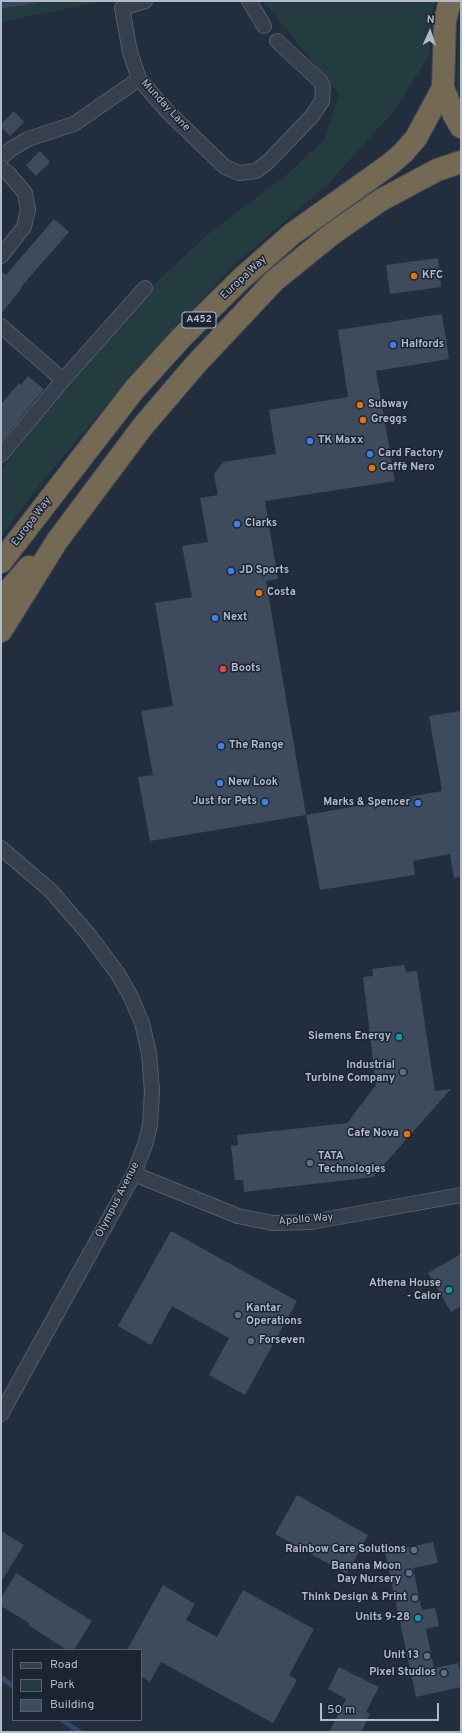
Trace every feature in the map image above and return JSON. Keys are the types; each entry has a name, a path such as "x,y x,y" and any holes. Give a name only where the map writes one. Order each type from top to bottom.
{"highway":[{"name":"Europa Way","path":"450,1 445,21 443,88 454,115 461,127"},
{"name":"Europa Way","path":"1,562 134,390 180,338 242,278 292,234 389,165 403,153 416,138 443,88"},
{"name":"Europa Way","path":"1,631 57,540 142,426 196,364 274,281 332,234 381,200 437,170 461,162"},
{"path":"1,599 22,573 57,540"}],"street":[{"name":"Munday Lane","path":"145,1 122,8 130,52 139,79 168,112 225,167 239,173 256,171 268,162 312,116 322,101 323,87 320,81 277,41"},
{"path":"249,1 264,26"},
{"path":"1,158 11,149 28,139 74,124 139,79"},
{"path":"1,168 8,173 25,193 28,210 24,227 1,256"},
{"path":"1,455 63,380 145,288"},
{"path":"1,326 63,380"},
{"name":"Olympus Avenue","path":"1,848 51,891 89,935 118,974 131,996 142,1023 149,1053 152,1079 152,1107 146,1142 134,1174 1,1414"},
{"name":"Apollo Way","path":"134,1174 238,1216 272,1223 311,1222 461,1195"}],"green space":[{"path":"1,1 105,1 1,22"},
{"path":"263,1 436,1 433,8 429,56 393,112 327,185 231,268 120,389 46,477 1,537 1,471 65,385 139,298 208,234 290,172 324,140 339,94"},
{"path":"461,28 461,105 457,91 459,33"}],"building":[{"path":"14,111 24,122 10,136 1,127 1,124"},
{"path":"40,151 50,162 36,176 26,165"},
{"path":"54,219 69,232 21,287 22,288 1,314 1,271 6,275"},
{"name":"KFC","path":"438,258 441,287 390,294 386,265"},
{"path":"442,314 449,359 376,371 395,481 265,501 278,579 266,581 306,815 150,841 138,777 153,775 141,711 173,706 155,603 192,597 182,546 208,542 200,498 218,495 214,474 223,462 276,454 269,410 348,397 338,330"},
{"path":"28,376 44,389 1,442 1,404 19,383 21,385"},
{"name":"Marks & Spencer","path":"461,711 461,877 454,878 450,854 413,861 415,875 320,890 306,815 442,791 429,716"},
{"name":"Siemens Energy","path":"404,965 406,972 417,971 435,1091 451,1089 373,1177 244,1192 243,1180 235,1180 231,1146 238,1145 237,1135 347,1123 376,1085 363,977 373,976 372,969"},
{"name":"Kantar Operations","path":"171,1231 297,1301 245,1395 209,1375 229,1338 172,1306 151,1345 118,1326"},
{"name":"Athena House - Calor","path":"461,1254 461,1306 451,1312 428,1273"},
{"path":"297,1495 368,1535 347,1574 275,1534"},
{"path":"1,1531 24,1545 1,1582"},
{"name":"Units 9-28","path":"433,1542 438,1563 413,1568 422,1610 435,1608 439,1626 426,1629 434,1668 458,1663 461,1676 461,1687 416,1697 385,1552"},
{"path":"16,1573 92,1621 75,1649 65,1649 28,1625 29,1623 1,1606 1,1598"},
{"path":"163,1585 195,1604 186,1620 217,1637 243,1590 314,1629 289,1675 297,1680 273,1723 161,1662 150,1682 142,1677 142,1649 128,1649"},
{"path":"339,1667 379,1687 366,1712 370,1714 361,1732 329,1732 346,1699 328,1689"}],"waterway":[{"path":"1,6 33,1"},
{"path":"1,1677 12,1685"},
{"path":"64,1721 80,1732"}],"place":[{"name":"KFC","path":"414,276"},
{"name":"Halfords","path":"393,345"},
{"name":"Subway","path":"360,405"},
{"name":"Greggs","path":"363,420"},
{"name":"TK Maxx","path":"310,441"},
{"name":"Card Factory","path":"370,454"},
{"name":"Caffè Nero","path":"372,468"},
{"name":"Clarks","path":"237,524"},
{"name":"JD Sports","path":"231,571"},
{"name":"Costa","path":"259,593"},
{"name":"Next","path":"215,618"},
{"name":"Boots","path":"223,669"},
{"name":"The Range","path":"221,746"},
{"name":"New Look","path":"220,783"},
{"name":"Just for Pets","path":"265,802"},
{"name":"Marks & Spencer","path":"418,803"},
{"name":"Siemens Energy","path":"399,1037"},
{"name":"Industrial Turbine Company","path":"403,1072"},
{"name":"Cafe Nova","path":"407,1134"},
{"name":"TATA Technologies","path":"310,1163"},
{"name":"Athena House - Calor","path":"449,1290"},
{"name":"Kantar Operations","path":"238,1315"},
{"name":"Forseven","path":"251,1341"},
{"name":"Rainbow Care Solutions","path":"414,1550"},
{"name":"Banana Moon Day Nursery","path":"409,1573"},
{"name":"Think Design & Print","path":"415,1598"},
{"name":"Units 9-28","path":"418,1618"},
{"name":"Unit 13","path":"427,1656"},
{"name":"Pixel Studios","path":"444,1673"}]}
